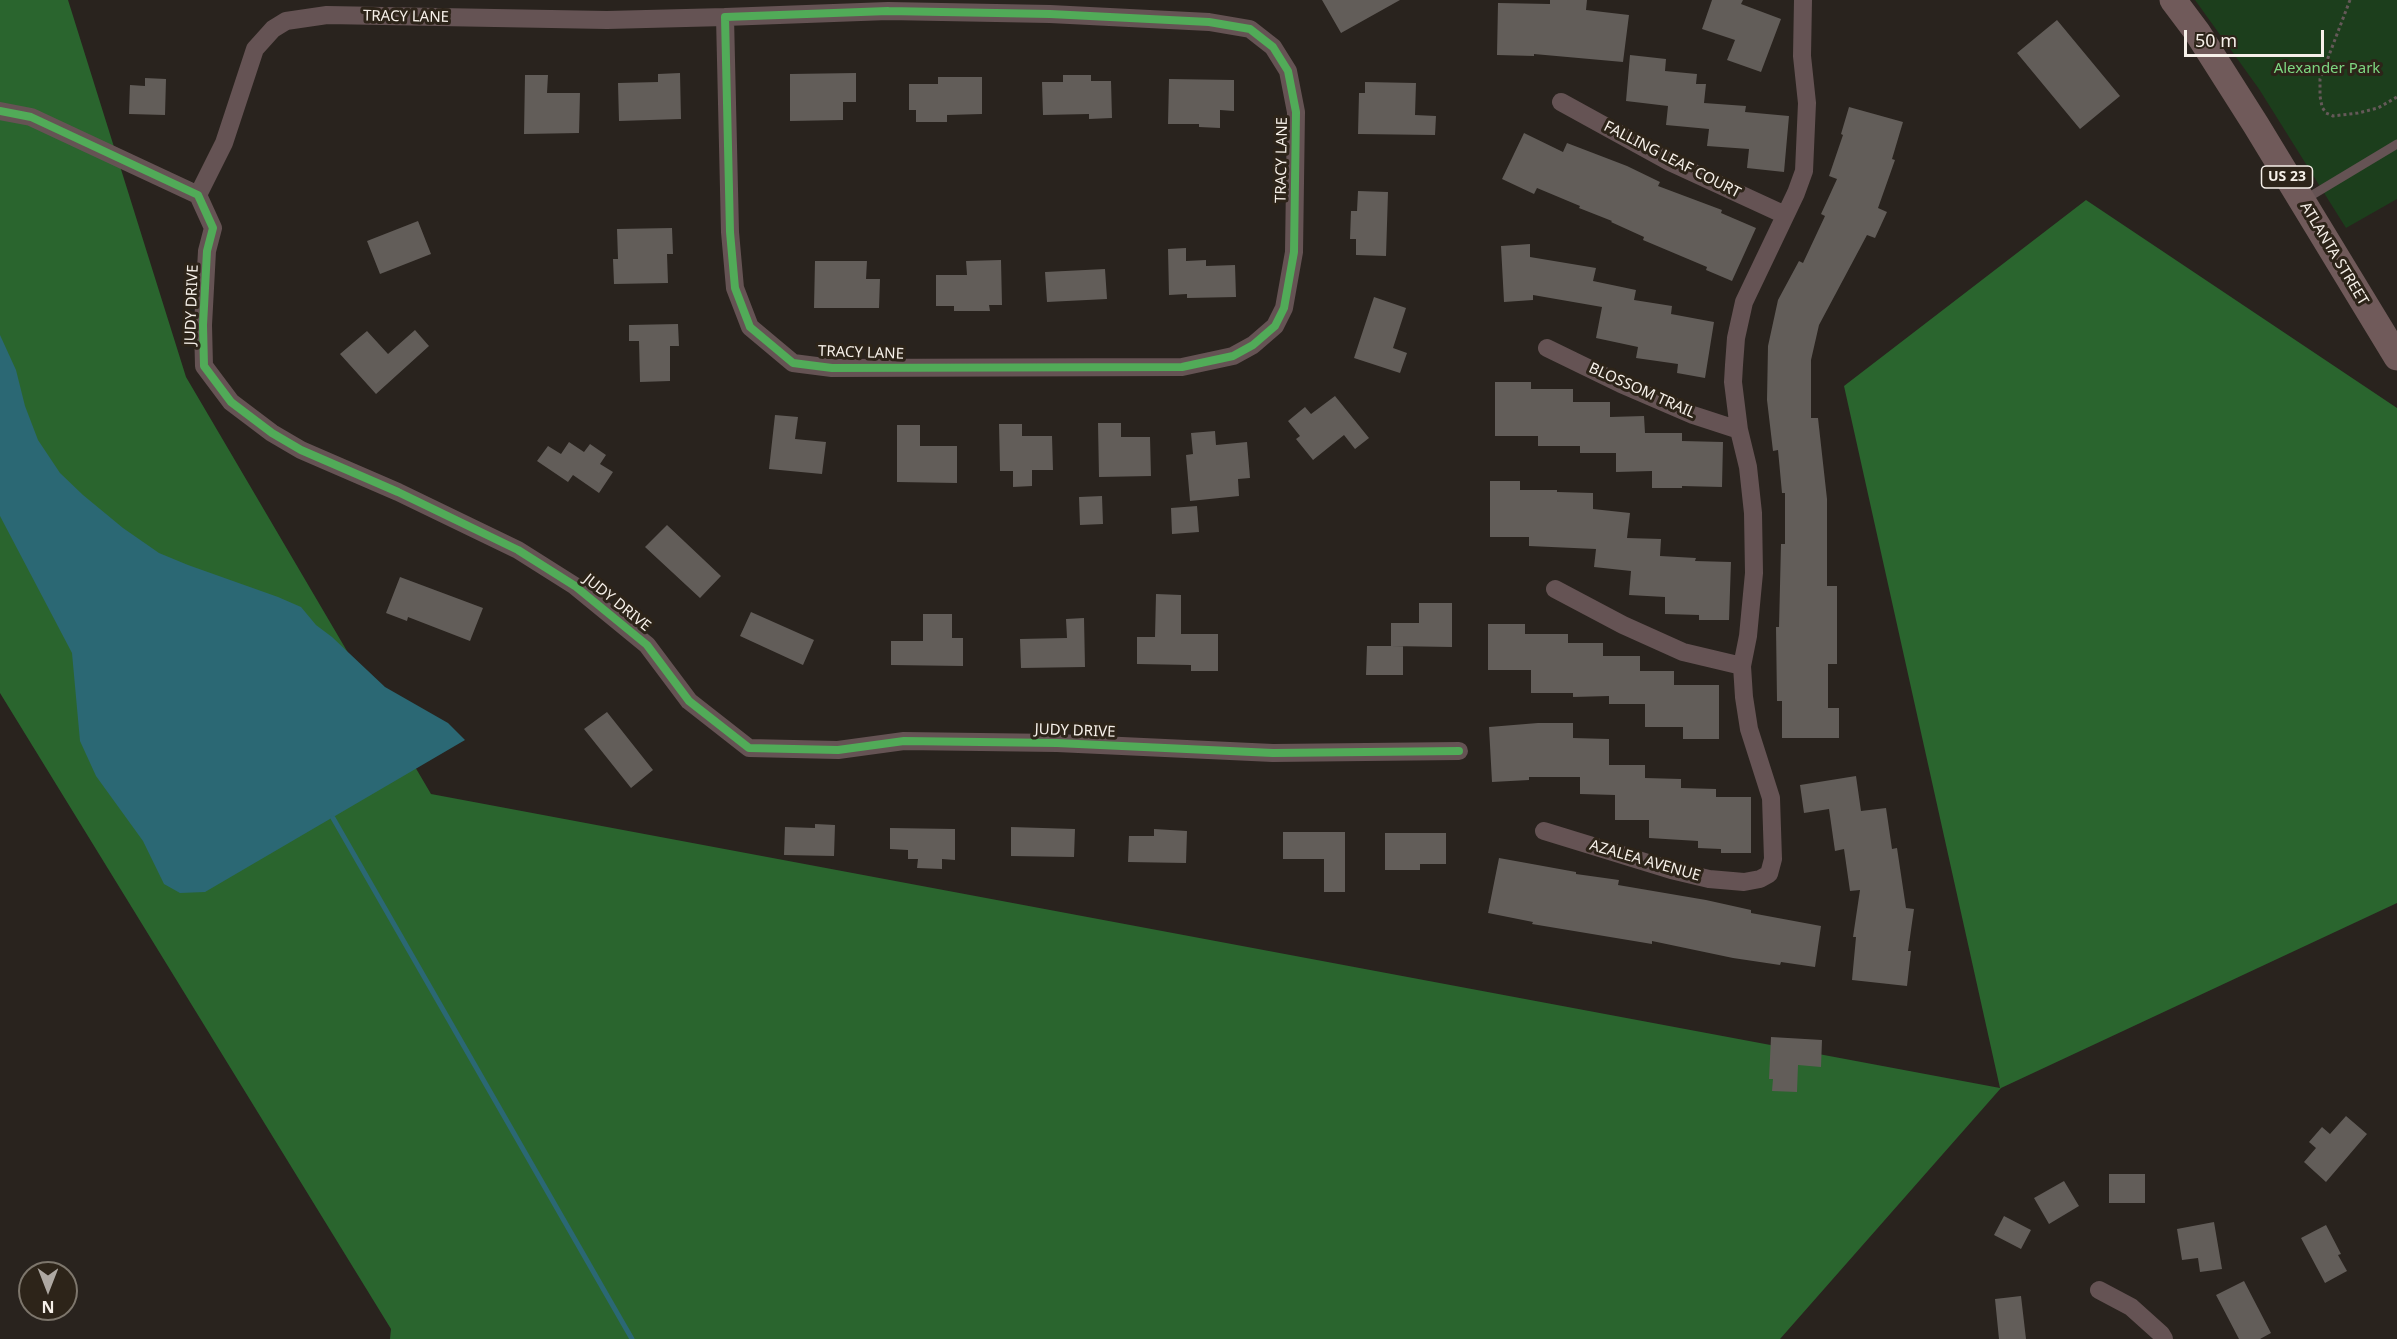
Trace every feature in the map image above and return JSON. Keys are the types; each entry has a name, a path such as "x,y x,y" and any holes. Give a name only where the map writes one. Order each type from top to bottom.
{"main road":[{"name":"ATLANTA STREET","path":"2173,0 2197,32 2397,357"}],"street":[{"path":"1555,589 1623,626 1683,652 1743,666 1749,636 1754,573 1754,513 1733,382 1736,338 1744,302 1796,193 1804,171 1807,103 1802,56 1803,0"},
{"name":"TRACY LANE","path":"198,195 224,143 255,49 273,28 286,21 327,15 607,20 888,11 1050,14 1209,22 1251,29 1273,47 1288,71 1296,112 1294,252 1284,308 1275,326 1253,345 1233,356 1182,367 832,368 793,363 750,327 735,288 730,232 725,17"},
{"name":"FALLING LEAF COURT","path":"1561,102 1670,162 1785,215"},
{"path":"0,111 31,117 198,195"},
{"name":"JUDY DRIVE","path":"198,195 213,228 207,251 203,325 204,366 231,402 272,433 301,450 398,492 518,550 575,586 647,645 689,701 748,748 838,750 904,741 1057,743 1273,753 1459,751"},
{"name":"BLOSSOM TRAIL","path":"1547,348 1673,406 1739,430"},
{"name":"AZALEA AVENUE","path":"1544,831 1671,870 1709,879 1747,882 1769,874 1773,859 1771,798 1749,729 1744,697 1743,666"},
{"path":"2099,1290 2131,1307 2164,1339"}],"lane":[{"path":"2302,201 2397,144"}],"path":[{"path":"2350,0 2320,80 2322,106 2326,113 2334,116 2378,108 2397,97"}],"green space":[{"path":"0,0 68,0 186,377 431,794 2000,1088 1844,386 2086,200 2397,408 2397,903 2001,1088 1780,1339 390,1339 391,1329 0,693"},
{"name":"Alexander Park","path":"2195,0 2397,0 2397,199 2346,228 2259,89"}],"water":[{"path":"0,335 16,370 25,406 38,440 60,473 83,495 123,528 159,553 301,607 316,625 385,687 448,723 465,740 205,892 180,893 164,884 143,841 96,776 80,741 72,653 0,516"}],"building":[{"path":"1322,0 1400,0 1341,33"},
{"path":"1550,0 1587,0 1586,10 1629,15 1623,62 1534,54 1534,56 1497,55 1498,3 1550,4"},
{"path":"1712,0 1743,0 1741,4 1781,19 1761,72 1727,60 1735,40 1702,29"},
{"path":"2057,20 2120,96 2080,129 2017,53"},
{"path":"1630,55 1666,59 1665,71 1697,74 1696,84 1706,84 1704,103 1746,106 1745,112 1789,116 1784,172 1747,168 1749,149 1707,146 1709,129 1666,125 1668,106 1626,101"},
{"path":"680,73 681,119 619,121 618,83 658,82 658,74"},
{"path":"856,73 856,102 843,102 843,120 790,121 790,74"},
{"path":"525,75 548,75 547,93 580,93 579,133 524,134"},
{"path":"1063,75 1091,75 1091,81 1111,81 1112,118 1089,119 1089,114 1043,115 1042,82 1063,82"},
{"path":"938,77 982,77 982,114 947,115 947,122 916,122 916,110 909,110 909,84 938,84"},
{"path":"145,78 166,79 165,115 129,114 130,85 145,86"},
{"path":"1169,79 1234,80 1234,111 1220,110 1220,128 1199,127 1199,124 1168,124"},
{"path":"1365,82 1416,83 1415,115 1436,116 1435,135 1358,134 1359,93 1365,93"},
{"path":"1849,107 1903,122 1892,159 1895,160 1878,208 1887,212 1875,238 1867,235 1819,325 1811,360 1811,418 1818,418 1827,499 1827,586 1837,586 1837,664 1828,664 1828,708 1839,708 1839,738 1782,738 1782,701 1777,701 1776,627 1779,627 1781,544 1785,544 1785,493 1782,493 1778,450 1773,451 1767,400 1768,346 1778,300 1799,261 1803,263 1825,216 1821,214 1837,179 1829,176 1843,135 1841,134"},
{"path":"1524,133 1563,152 1567,143 1627,166 1660,182 1658,186 1722,210 1721,213 1756,228 1732,281 1706,270 1707,267 1643,240 1644,237 1579,208 1580,206 1537,188 1534,194 1502,179"},
{"path":"1358,191 1388,192 1386,256 1356,255 1356,239 1350,239 1351,211 1357,211"},
{"path":"418,221 431,254 380,274 367,241"},
{"path":"672,228 673,254 667,254 668,283 614,284 613,259 618,259 617,229"},
{"path":"1530,244 1530,257 1596,268 1593,281 1636,290 1634,300 1672,306 1671,314 1714,322 1705,378 1677,373 1678,364 1636,358 1638,347 1596,338 1602,307 1533,295 1533,300 1504,302 1501,246"},
{"path":"1186,248 1186,261 1206,260 1206,266 1235,265 1236,297 1187,298 1187,294 1169,295 1168,249"},
{"path":"1001,260 1002,305 989,305 990,311 954,311 954,306 936,306 936,275 967,275 966,261"},
{"path":"815,261 867,261 866,279 880,279 879,308 814,308"},
{"path":"1105,269 1107,299 1047,302 1045,272"},
{"path":"1374,297 1406,308 1393,348 1407,353 1400,373 1354,358"},
{"path":"678,324 679,346 670,346 670,381 640,382 639,341 629,341 629,325"},
{"path":"415,330 429,346 376,394 340,354 367,331 388,354"},
{"path":"1495,382 1531,382 1531,389 1573,389 1573,402 1610,402 1610,417 1644,416 1645,433 1682,433 1682,441 1723,442 1722,487 1652,488 1652,471 1616,472 1616,453 1580,453 1580,446 1538,446 1538,436 1495,436"},
{"path":"1335,396 1369,438 1355,449 1344,435 1313,460 1296,439 1300,436 1288,421 1305,407 1311,414"},
{"path":"775,415 798,417 795,439 826,442 822,474 769,469"},
{"path":"1098,423 1121,423 1121,437 1150,437 1151,476 1099,477"},
{"path":"999,424 1022,424 1022,436 1052,436 1053,470 1032,470 1032,486 1013,487 1013,471 1000,471"},
{"path":"897,425 920,425 920,446 957,446 957,483 897,482"},
{"path":"1215,431 1216,445 1247,442 1250,478 1238,479 1239,496 1190,501 1186,455 1193,454 1191,433"},
{"path":"569,442 584,452 590,444 606,455 600,464 613,472 599,493 573,475 568,482 537,461 548,446 561,454"},
{"path":"1490,481 1520,481 1520,490 1593,493 1593,509 1630,513 1627,538 1661,539 1660,556 1696,558 1695,561 1731,562 1729,620 1699,620 1699,615 1665,614 1665,597 1629,595 1631,571 1594,567 1596,549 1529,546 1529,537 1490,537"},
{"path":"1102,496 1103,524 1080,525 1079,497"},
{"path":"1197,506 1199,532 1172,534 1171,508"},
{"path":"667,525 721,576 700,598 645,547"},
{"path":"400,577 483,608 470,641 408,617 407,621 386,613"},
{"path":"1156,594 1181,595 1181,634 1218,634 1218,671 1191,671 1191,665 1137,664 1137,637 1155,637"},
{"path":"1419,603 1452,603 1452,647 1391,646 1391,623 1419,623"},
{"path":"751,612 814,640 803,665 740,636"},
{"path":"923,614 952,614 952,638 963,638 963,666 891,665 891,641 923,641"},
{"path":"1084,618 1085,667 1021,668 1020,639 1067,638 1066,619"},
{"path":"1488,624 1525,624 1525,634 1568,634 1568,643 1603,643 1603,656 1640,656 1640,671 1674,671 1674,685 1719,685 1719,739 1683,739 1683,727 1645,727 1645,704 1609,704 1609,696 1573,697 1573,693 1531,693 1531,670 1488,670"},
{"path":"1367,646 1403,646 1403,675 1366,675"},
{"path":"607,712 653,770 631,788 584,729"},
{"path":"1573,723 1573,738 1609,739 1609,765 1645,765 1645,778 1681,779 1681,788 1716,789 1716,797 1751,797 1751,853 1721,853 1721,849 1698,848 1698,841 1649,838 1649,820 1615,820 1615,795 1580,794 1580,777 1529,777 1529,780 1492,782 1489,727"},
{"path":"1856,776 1861,811 1886,808 1892,849 1897,848 1906,908 1914,909 1908,951 1911,951 1907,986 1852,980 1856,937 1853,937 1860,890 1850,891 1844,849 1835,851 1829,809 1804,813 1800,785"},
{"path":"815,824 835,825 834,856 784,855 785,827 815,828"},
{"path":"1011,827 1075,829 1074,857 1011,856"},
{"path":"890,828 955,829 955,860 942,859 942,869 917,868 918,859 908,859 908,850 890,849"},
{"path":"1154,829 1187,831 1186,863 1128,862 1129,836 1154,836"},
{"path":"1283,832 1345,832 1345,892 1324,892 1324,859 1283,859"},
{"path":"1385,833 1446,833 1446,864 1420,864 1420,870 1385,870"},
{"path":"1499,858 1576,872 1576,874 1619,880 1618,885 1706,900 1751,910 1751,913 1821,926 1815,967 1781,962 1780,965 1733,958 1652,941 1652,944 1532,924 1533,922 1488,913"},
{"path":"1771,1037 1822,1040 1821,1067 1798,1065 1797,1092 1772,1091 1773,1079 1769,1079"},
{"path":"2346,1116 2367,1134 2326,1182 2304,1162 2316,1148 2309,1142 2322,1127 2330,1134"},
{"path":"2109,1174 2145,1174 2145,1203 2109,1203"},
{"path":"2064,1181 2079,1206 2049,1224 2034,1198"},
{"path":"2004,1216 2031,1230 2021,1249 1994,1235"},
{"path":"2214,1222 2222,1269 2200,1272 2198,1258 2182,1260 2177,1229"},
{"path":"2326,1225 2347,1271 2325,1283 2301,1238"},
{"path":"2244,1281 2271,1333 2260,1339 2239,1339 2216,1295"},
{"path":"2021,1296 2026,1339 1999,1339 1995,1299"}],"waterway":[{"path":"333,818 632,1339"}],"cycle path":[{"path":"888,11 1050,14 1209,22 1250,29 1273,47 1288,71 1296,112 1294,252 1284,308 1275,326 1253,345 1233,356 1182,367 832,368 793,363 750,327 735,288 730,232 725,17 888,11"},
{"path":"0,111 31,117 198,195 213,228 207,251 203,325 204,366 231,402 272,433 301,450 398,492 518,550 575,586 647,645 689,701 749,748 838,750 904,741 1057,743 1273,753 1459,751"}]}
